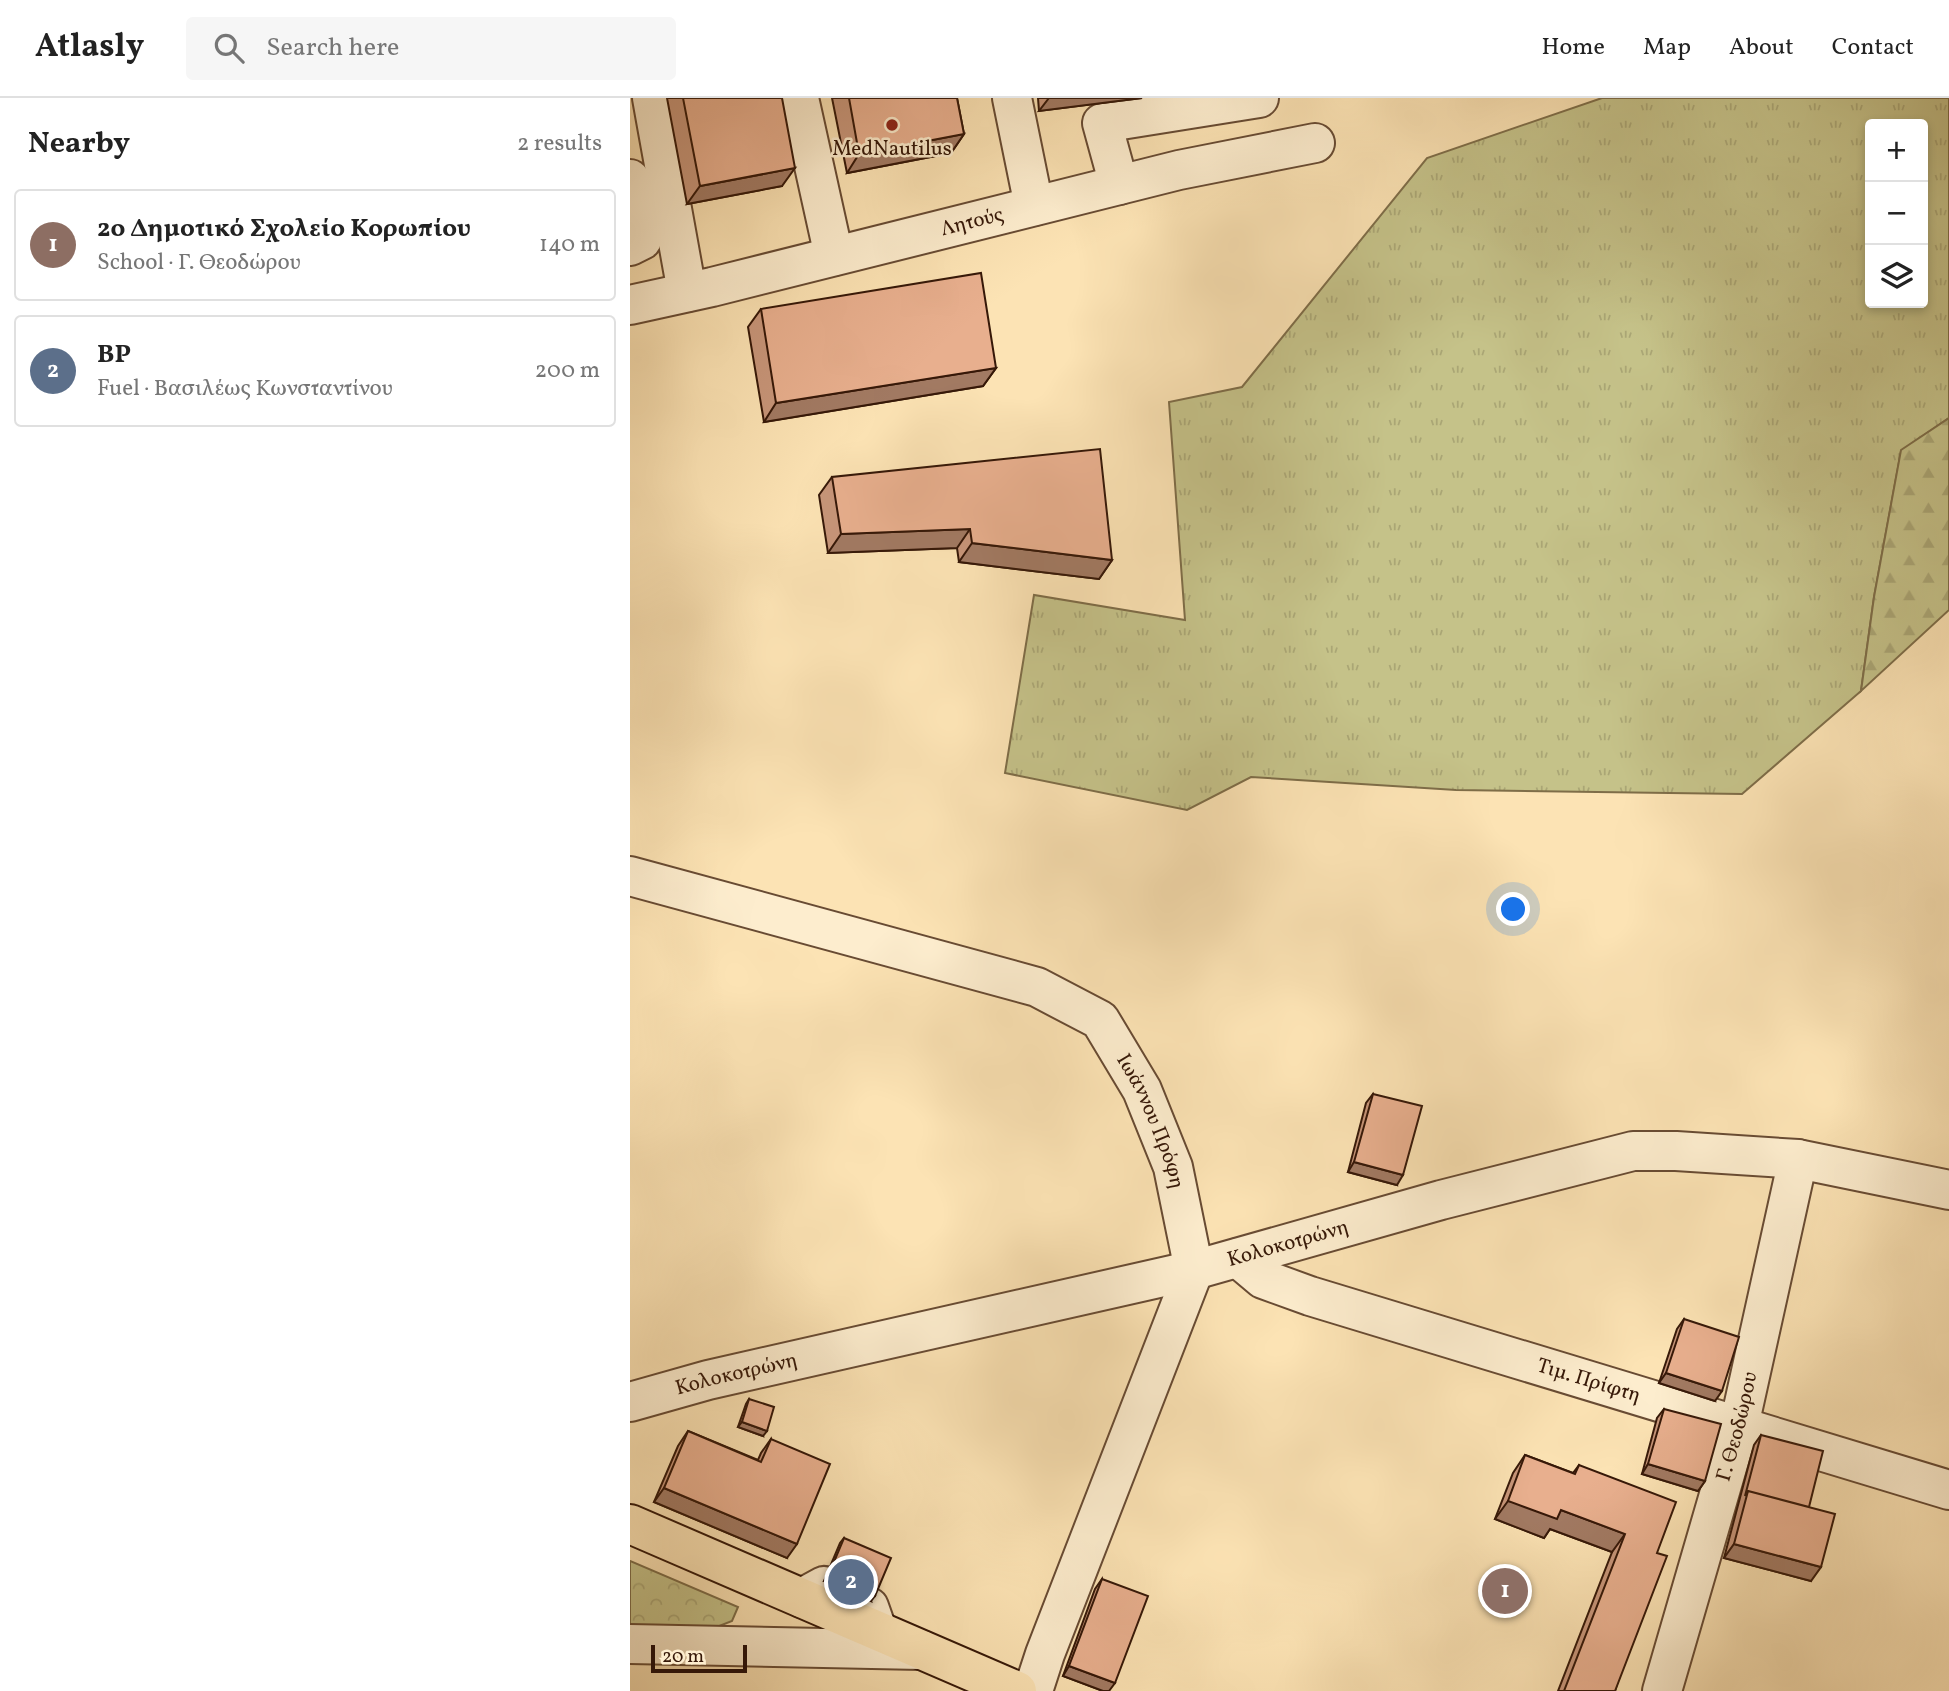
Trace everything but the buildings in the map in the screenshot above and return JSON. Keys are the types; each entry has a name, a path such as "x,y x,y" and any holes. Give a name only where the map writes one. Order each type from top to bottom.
{"main road":[{"path":"630,1524 1017,1691"}],"street":[{"path":"652,98 687,292"},
{"path":"799,98 834,256"},
{"path":"1012,98 1034,206"},
{"path":"1119,185 1102,123 1258,98"},
{"name":"Λητούς","path":"630,305 1179,170 1315,143"},
{"path":"630,179 642,240 630,246"},
{"name":"Ιωάννου Πρόφη","path":"630,876 1037,987 1100,1020 1142,1090 1173,1167 1194,1270"},
{"name":"Κολοκοτρώνη","path":"630,1402 708,1380 1194,1270 1441,1200 1633,1151 1798,1159 1949,1190"},
{"name":"Γ. Θεοδώρου","path":"1662,1691 1739,1426 1798,1159"},
{"name":"Τιμ. Πρίφτη","path":"1238,1258 1263,1279 1310,1296 1949,1490"},
{"path":"1033,1691 1194,1270"},
{"path":"630,1644 922,1650"}],"green space":[{"path":"1602,98 1949,98 1949,418 1901,451 1874,597 1861,691 1742,794 1456,790 1251,777 1187,810 1005,773 1034,595 1185,620 1169,402 1242,387 1427,158"},
{"path":"1949,418 1949,610 1861,691 1874,597 1901,450"},
{"path":"630,1561 738,1607 732,1621 704,1632 630,1631"}],"place":[{"name":"MedNautilus","path":"892,125"},
{"name":"BP","path":"851,1582"},
{"name":"2ο Δημοτικό Σχολείο Κορωπίου","path":"1505,1591"}]}
